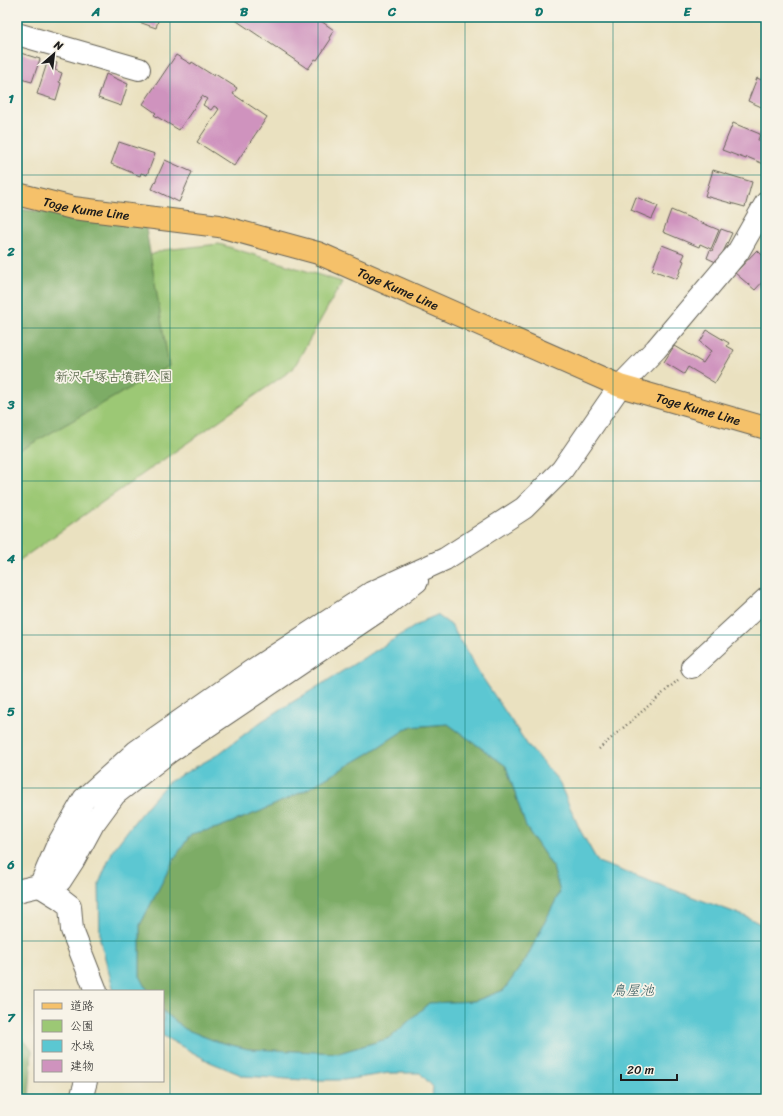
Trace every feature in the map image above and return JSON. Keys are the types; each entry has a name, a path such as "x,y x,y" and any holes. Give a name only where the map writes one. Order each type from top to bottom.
{"main road":[{"name":"Toge Kume Line","path":"17,194 73,208 219,226 318,253 620,386 766,428"}],"street":[{"path":"17,34 139,69"},
{"path":"17,891 60,881 93,824 115,794 169,752 381,609 445,560 524,508 562,470 620,386 656,349 738,252 766,202"},
{"path":"692,667 766,599"},
{"path":"40,886 70,906 72,930 96,990"},
{"path":"82,1099 86,1082"}],"path":[{"path":"599,749 692,667"}],"green space":[{"path":"17,209 145,223 169,366 17,452"},
{"name":"新沢千塚古墳群公園","path":"219,244 342,282 293,369 17,562 17,261 77,286 163,250"},
{"path":"448,724 506,766 526,827 553,867 560,892 526,959 504,990 475,1001 429,1003 390,1038 339,1053 248,1049 215,1041 185,1029 164,1012 164,990 147,990 140,976 140,925 174,859 191,834 217,828 261,811 306,790 369,753 409,727"},
{"path":"17,1031 32,1050 29,1099 17,1099"}],"water":[{"name":"鳥屋池","path":"437,615 451,625 480,674 529,747 558,780 580,830 598,862 747,917 766,927 766,1099 432,1099 433,1087 420,1073 389,1073 344,1080 303,1080 244,1076 210,1062 164,1037 164,1012 185,1029 215,1041 248,1049 339,1053 390,1038 429,1003 475,1001 504,990 526,959 560,892 553,867 526,827 506,766 448,724 409,727 369,753 306,790 261,811 217,828 191,834 174,859 140,925 140,976 147,990 114,990 100,940 99,883 113,850 138,817 167,783 217,755 262,721 425,620"}],"building":[{"path":"106,17 122,17 120,22"},
{"path":"138,17 159,17 156,28 136,21"},
{"path":"231,17 315,17 334,30 329,38 331,39 317,60 315,59 308,69"},
{"path":"17,52 40,59 32,82 17,78"},
{"path":"176,55 191,64 192,62 214,76 215,74 237,88 233,94 267,117 234,166 197,142 219,109 214,106 211,110 203,105 207,99 202,96 179,130 154,115 156,113 143,104"},
{"path":"48,60 57,63 55,70 62,73 56,100 37,94"},
{"path":"106,74 128,84 121,106 98,98"},
{"path":"757,78 766,82 766,109 748,101"},
{"path":"733,123 760,134 758,140 766,143 766,165 747,157 746,159 722,150"},
{"path":"119,142 155,154 147,175 141,173 140,176 111,164"},
{"path":"165,160 192,172 179,202 152,189"},
{"path":"713,170 752,182 745,207 705,196"},
{"path":"636,197 658,206 652,219 631,210"},
{"path":"671,210 719,230 711,249 700,244 699,247 663,232"},
{"path":"721,229 732,233 718,263 707,258 710,250 712,251"},
{"path":"662,245 685,254 677,279 652,270"},
{"path":"757,250 766,259 766,278 755,290 735,273"},
{"path":"707,330 729,343 727,346 734,350 715,383 688,367 684,374 664,362 674,346 703,363 711,351 700,342"}]}
